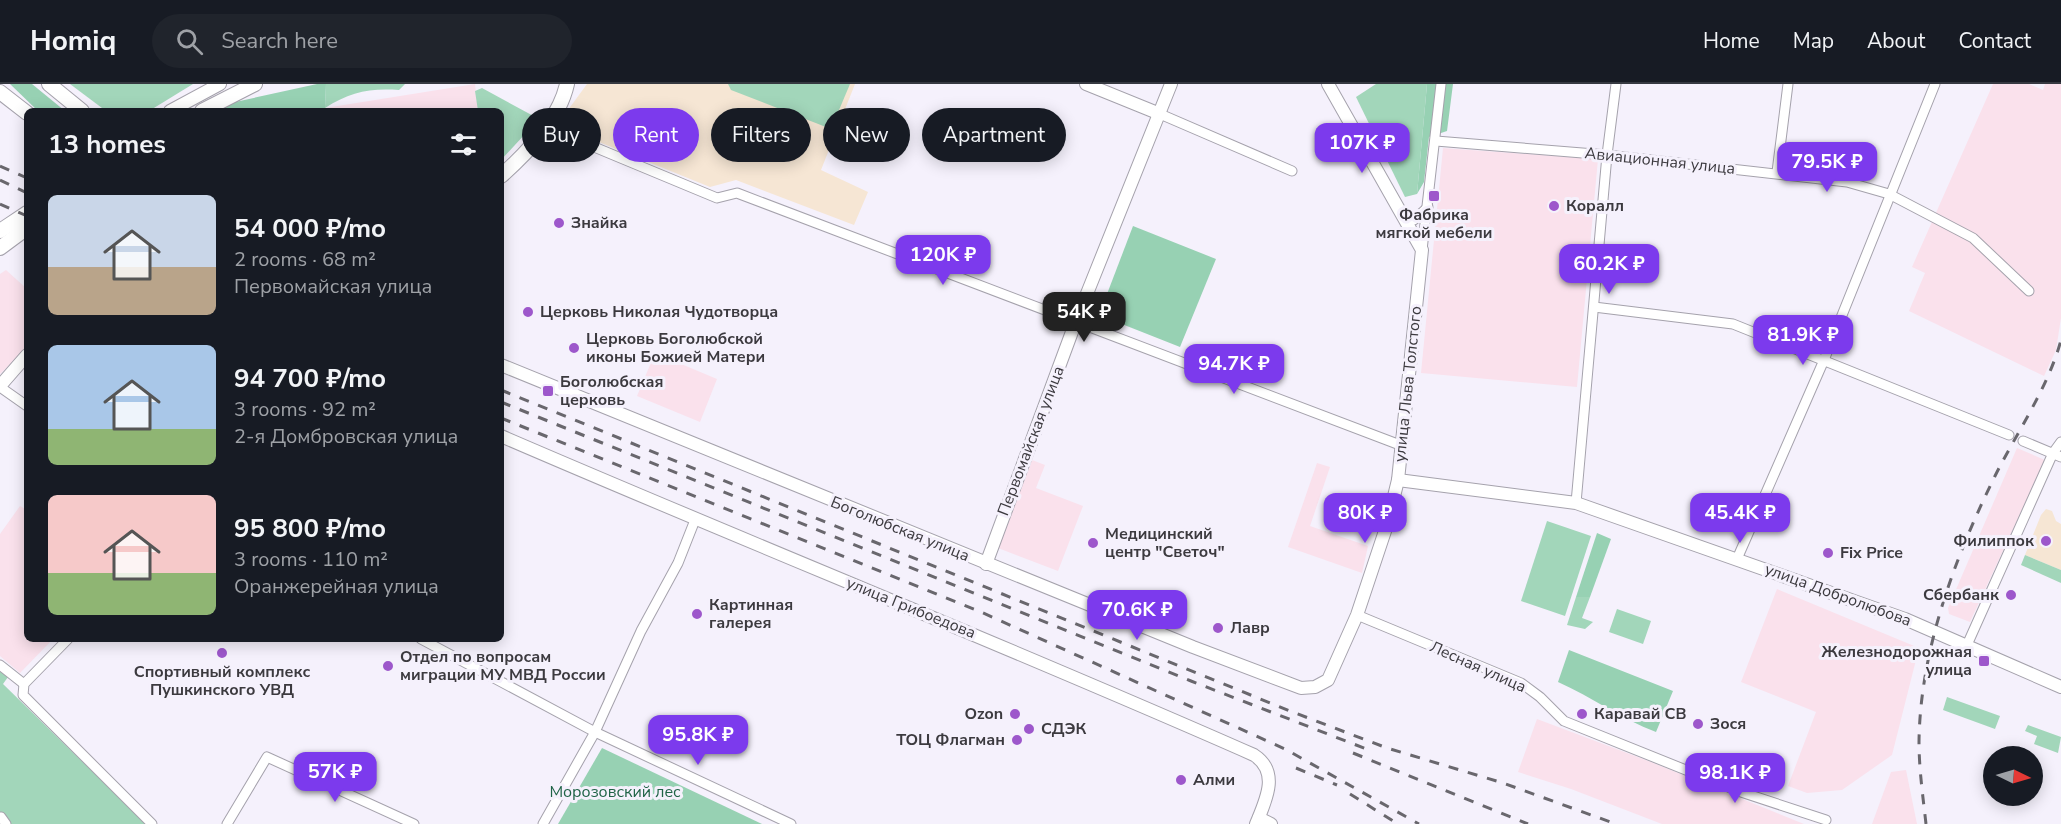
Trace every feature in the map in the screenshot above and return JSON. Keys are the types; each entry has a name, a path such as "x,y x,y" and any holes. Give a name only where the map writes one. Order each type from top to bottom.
{"main road":[{"path":"49,84 78,108"},
{"path":"208,108 255,84"},
{"path":"557,108 566,91"},
{"path":"0,92 24,110"},
{"path":"504,173 522,158"},
{"path":"0,231 24,215"},
{"path":"0,249 24,230"}],"street":[{"path":"175,108 219,84"},
{"path":"566,91 575,84"},
{"path":"1086,84 1292,171"},
{"name":"Первомайская улица","path":"986,564 1076,321 1171,84"},
{"path":"1328,84 1422,250"},
{"name":"улица Льва Толстого","path":"1301,688 1315,687 1328,680 1357,615 1387,525 1398,480 1441,84"},
{"path":"1576,503 1607,155 1616,84"},
{"path":"1777,172 1788,84"},
{"path":"1737,559 1824,360 1935,84"},
{"name":"Авиационная улица","path":"1436,141 1607,155 1777,172 1847,182 1889,194 1973,238 2029,291"},
{"path":"601,150 717,198 737,193 1400,445"},
{"path":"1406,221 1414,220 1428,207"},
{"path":"1594,307 1733,324 2009,435"},
{"path":"24,359 0,387 24,403"},
{"name":"Боголюбская улица","path":"504,366 986,564 1301,688"},
{"name":"улица Грибоедова","path":"504,437 695,520 1052,666 1254,755 1265,762 1270,772 1257,821"},
{"path":"2023,441 2057,455"},
{"path":"1967,645 2057,455 2061,442"},
{"name":"улица Добролюбова","path":"1398,480 1576,503 1905,619 2061,687"},
{"path":"543,824 595,732 642,631 678,563 695,520"},
{"name":"Лесная улица","path":"1357,615 1521,683 1540,697 1564,721 1738,791 1826,820"},
{"path":"65,642 24,684 23,695 152,824"},
{"path":"427,642 595,732 791,824"},
{"path":"0,665 24,684"},
{"path":"227,824 267,757 414,824"},
{"path":"1257,821 1271,824"}],"shaded area":[{"path":"475,84 478,108 325,108"},
{"path":"587,84 855,84 846,108 823,108 824,162 821,170 868,192 854,225 736,180 710,187 648,162 699,162 699,108 613,108 613,148 601,143 601,108 569,108"},
{"path":"1993,84 2029,84 2043,90 2045,84 2061,84 2061,318 2056,350 2044,376 1909,311 1925,273 1912,267"},
{"path":"1443,148 1598,159 1577,387 1421,373"},
{"path":"6,270 24,286 24,351 0,374 0,274"},
{"path":"655,353 717,379 700,422 637,396"},
{"path":"2017,448 2045,460 1970,622 1949,614 1948,608"},
{"path":"1032,460 1045,465 1036,488 1083,506 1058,571 998,548"},
{"path":"1317,463 1330,467 1310,526 1368,546 1362,573 1288,547"},
{"path":"20,506 24,508 24,642 50,642 20,673 0,656 0,534"},
{"name":"Филиппок","path":"2046,509 2052,511 2056,521 2061,524 2061,570 2025,555 2041,515"},
{"path":"1777,589 1919,648 1892,755 1842,790 1807,793 1788,786 1816,712 1741,682"},
{"path":"1537,719 1804,824 1662,824 1571,789 1518,772"},
{"path":"1906,770 1917,824 1872,824 1891,772"}],"green space":[{"path":"10,84 32,84 61,108 35,108"},
{"path":"70,84 193,84 154,108 102,108"},
{"path":"326,84 405,84 399,90 378,90 351,95 325,108"},
{"path":"326,84 325,108 220,108 226,104"},
{"path":"728,84 850,84 840,108 823,108 823,126 811,121 811,108 777,108 731,90"},
{"path":"1376,84 1427,84 1417,194 1405,197 1356,97"},
{"path":"1427,84 1453,84 1447,131 1429,137 1424,182 1417,194"},
{"path":"482,88 522,110 522,137 504,157 504,108 478,108 475,91"},
{"path":"1133,226 1216,259 1180,347 1099,315"},
{"path":"1547,521 1591,536 1565,616 1521,601"},
{"path":"1597,533 1611,539 1590,597 1576,597"},
{"path":"2025,555 2061,570 2061,583 2021,565"},
{"path":"1576,597 1590,597 1582,618 1593,622 1585,629 1567,625"},
{"path":"1617,609 1651,621 1643,644 1609,632"},
{"path":"1569,650 1673,691 1656,732 1558,682"},
{"path":"0,671 8,677 3,684 146,824 0,824"},
{"path":"1947,697 2000,716 1995,729 1943,710"},
{"path":"2028,725 2061,737 2058,753 2034,744 2037,736 2025,731"},
{"name":"Морозовский лес","path":"602,748 762,824 558,824"}],"railway":[{"path":"0,166 24,177"},
{"path":"0,180 24,192"},
{"path":"0,204 24,215"},
{"path":"1926,824 1919,752 1921,707 1926,673 1942,605 1980,507 2040,393 2061,340"},
{"path":"504,391 1290,711 1387,748 1503,783 1616,824"},
{"path":"504,403 1191,681 1369,750"},
{"path":"504,419 981,612 1285,749 1419,824"},
{"path":"1353,753 1528,824"},
{"path":"1296,768 1337,785"},
{"path":"1350,794 1398,824"}],"place":[{"name":"Фабрика мягкой мебели","path":"1434,196"},
{"name":"Коралл","path":"1554,206"},
{"name":"Знайка","path":"559,223"},
{"name":"Церковь Николая Чудотворца","path":"528,312"},
{"name":"Церковь Боголюбской иконы Божией Матери","path":"574,348"},
{"name":"Боголюбская церковь","path":"548,391"},
{"name":"Филиппок","path":"2046,541"},
{"name":"Медицинский центр \"Светоч\"","path":"1093,543"},
{"name":"Fix Price","path":"1828,553"},
{"name":"Сбербанк","path":"2011,595"},
{"name":"Картинная галерея","path":"697,614"},
{"name":"Лавр","path":"1218,628"},
{"name":"Спортивный комплекс Пушкинского УВД","path":"222,653"},
{"name":"Железнодорожная улица","path":"1984,661"},
{"name":"Отдел по вопросам миграции МУ МВД России","path":"388,666"},
{"name":"Ozon","path":"1015,714"},
{"name":"Каравай СВ","path":"1582,714"},
{"name":"Зося","path":"1698,724"},
{"name":"СДЭК","path":"1029,729"},
{"name":"ТОЦ Флагман","path":"1017,740"},
{"name":"Алми","path":"1181,780"}]}
